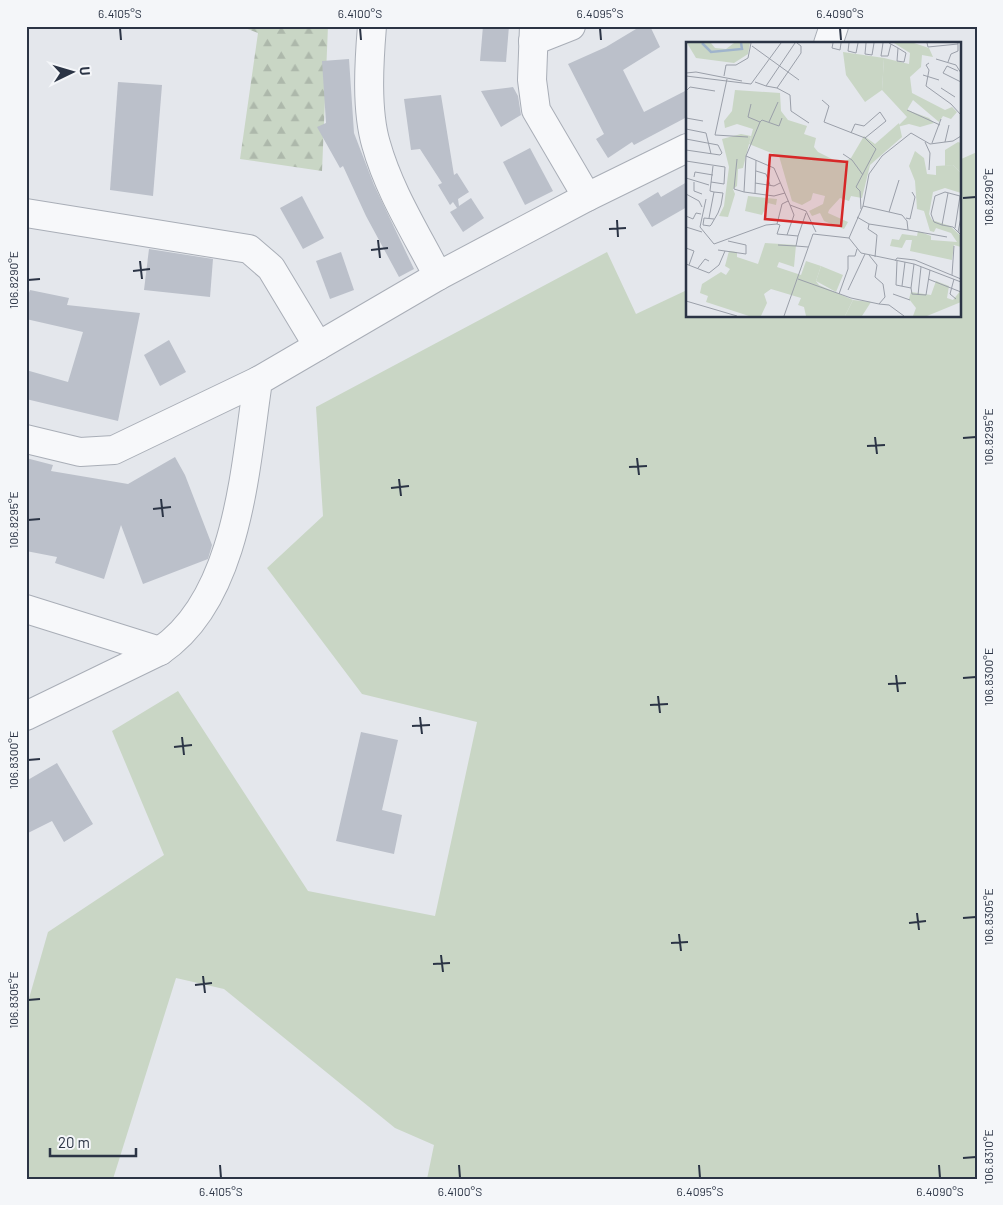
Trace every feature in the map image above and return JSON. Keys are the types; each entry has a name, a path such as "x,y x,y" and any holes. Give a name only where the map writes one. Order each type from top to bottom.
{"street":[{"path":"372,26 370,56 372,119 375,143 396,194 438,276"},
{"path":"571,26 534,34 532,80 536,110 587,197"},
{"path":"829,42 834,26"},
{"path":"26,439 80,452 114,450 258,381 438,276 587,197 686,148"},
{"path":"26,213 249,248 271,268 318,346"},
{"path":"26,716 160,651 177,640 210,593 229,549 242,488 258,381"},
{"path":"26,609 160,651"}],"green space":[{"path":"240,26 328,26 322,171 240,159 258,33"},
{"path":"977,152 977,1179 427,1179 434,1145 395,1128 224,989 176,978 113,1179 26,1179 26,1009 48,932 164,855 112,731 178,691 308,891 435,916 477,722 362,694 267,568 323,516 316,407 607,252 636,314 686,290 686,318 960,318 960,160"}],"building":[{"path":"483,26 509,26 506,62 480,61"},
{"path":"641,26 650,26 660,47 623,70 644,112 686,91 686,118 634,145 632,142 608,158 596,139 604,134 568,64 606,47"},
{"path":"349,59 354,133 374,185 414,269 399,277 366,216 343,166 340,168 317,127 326,123 322,61"},
{"path":"118,82 162,85 153,196 110,190"},
{"path":"513,87 518,96 521,115 501,127 481,91"},
{"path":"441,95 454,175 457,173 469,192 458,199 459,206 471,198 484,218 463,232 450,212 457,208 453,202 450,205 438,185 442,183 420,149 411,150 404,99"},
{"path":"530,148 553,191 525,205 503,162"},
{"path":"686,183 686,208 652,227 638,204 658,192 661,197"},
{"path":"302,196 324,238 303,249 280,208"},
{"path":"149,249 213,259 210,297 144,290"},
{"path":"341,252 354,290 330,299 316,261"},
{"path":"30,290 69,298 67,305 140,313 118,421 26,399 26,370 68,382 83,332 26,319 26,301"},
{"path":"169,340 186,372 160,386 144,355"},
{"path":"175,457 185,475 212,545 208,559 143,584 121,525 104,579 55,563 57,557 26,551 26,458 53,465 51,471 128,484"},
{"path":"361,732 398,740 382,810 402,815 394,854 336,841"},
{"path":"57,763 93,824 64,842 52,821 26,834 26,781"}]}
